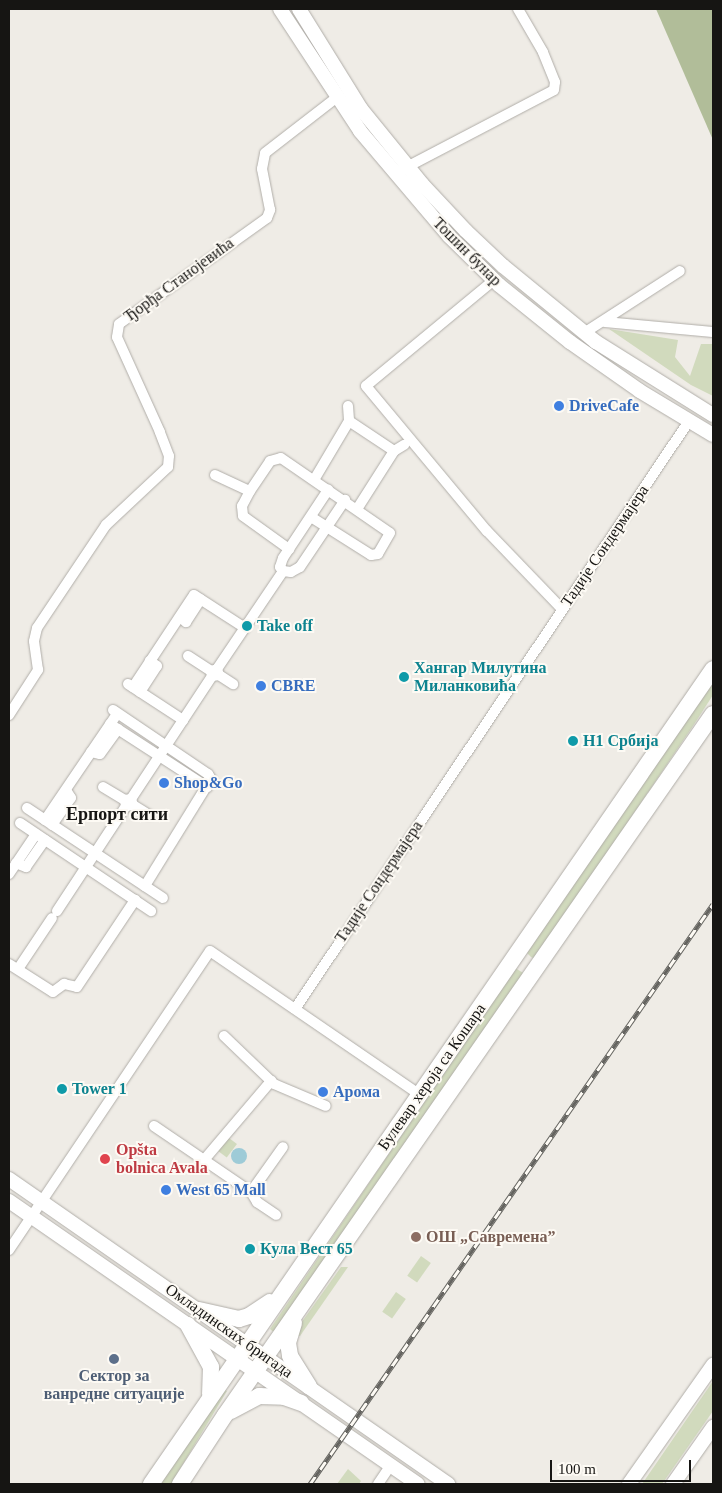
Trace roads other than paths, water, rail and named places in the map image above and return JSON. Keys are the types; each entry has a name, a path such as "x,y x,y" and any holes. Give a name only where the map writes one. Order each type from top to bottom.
{"main road":[{"name":"Тошин бунар","path":"280,9 336,98 395,175 449,236 494,280 604,367 713,435"},
{"name":"Тошин бунар","path":"299,9 361,109 407,166 503,266 584,333 650,378 713,415"},
{"name":"Булевар хероја са Кошара","path":"151,1484 235,1358 420,1095 713,669"},
{"name":"Булевар хероја са Кошара","path":"180,1484 225,1414 713,714"},
{"path":"515,957 528,960 535,970"},
{"name":"Омладинских бригада","path":"9,1178 448,1484"},
{"name":"Омладинских бригада","path":"9,1201 418,1484"},
{"path":"199,1310 240,1319 249,1316 282,1293"},
{"path":"298,1311 290,1332 289,1351 294,1366 309,1387"},
{"path":"188,1325 211,1367 210,1396"},
{"path":"629,1484 713,1365"},
{"path":"225,1414 259,1396 284,1398 301,1403"},
{"path":"673,1484 713,1427"}],"street":[{"path":"395,175 407,166 554,90 554,79 543,52 518,9"},
{"name":"Ђорђа Станојевића","path":"9,715 38,670 34,644 37,628 106,525 168,467 169,456 160,432 117,337 119,324 267,218 270,210 262,169 265,153 336,98"},
{"path":"584,333 605,322 680,271"},
{"path":"494,280 366,386 487,531 562,610"},
{"path":"605,322 713,332"},
{"path":"314,480 349,420 348,406"},
{"path":"349,420 394,451"},
{"name":"Тадије Сондермајера","path":"295,1009 689,421"},
{"path":"357,509 394,451 404,445"},
{"path":"289,549 243,516 242,506 250,491 270,461 276,458 314,480 390,530 378,554 371,555 310,516"},
{"path":"215,475 250,491"},
{"path":"49,822 66,790 91,752 114,727 115,712 166,746 208,774 211,779 140,883 77,987 64,984 53,992 13,966 54,914 86,868 160,756 166,746 183,720 283,571 281,563 328,490"},
{"path":"283,571 291,572 300,567 345,500"},
{"path":"183,720 133,688 157,666 150,661 180,617 186,622 201,599 245,628"},
{"path":"188,656 233,684"},
{"path":"114,727 207,787"},
{"path":"102,787 150,815"},
{"path":"27,808 163,898"},
{"path":"20,823 150,911"},
{"path":"9,874 16,864 26,867 41,837"},
{"path":"9,1250 210,951 420,1095"},
{"path":"224,1036 270,1081 326,1106"},
{"path":"204,1160 270,1081"},
{"path":"154,1126 251,1192 257,1202 276,1215"},
{"path":"251,1192 283,1147"},
{"path":"378,1484 391,1466"}],"water":[{"path":"239,1148 247,1156 239,1164 231,1156"}],"railway":[{"path":"310,1484 713,904"}],"place":[{"name":"DriveCafe","path":"559,406"},
{"name":"Take off","path":"247,626"},
{"name":"Хангар Милутина Миланковића","path":"404,677"},
{"name":"CBRE","path":"261,686"},
{"name":"Н1 Србија","path":"573,741"},
{"name":"Shop&Go","path":"164,783"},
{"name":"Tower 1","path":"62,1089"},
{"name":"Арома","path":"323,1092"},
{"name":"Opšta bolnica Avala","path":"105,1159"},
{"name":"West 65 Mall","path":"166,1190"},
{"name":"ОШ „Савремена”","path":"416,1237"},
{"name":"Кула Вест 65","path":"250,1249"},
{"name":"Сектор за ванредне ситуације","path":"114,1359"}],"district":[{"name":"Ерпорт сити","path":"117,814"}]}
